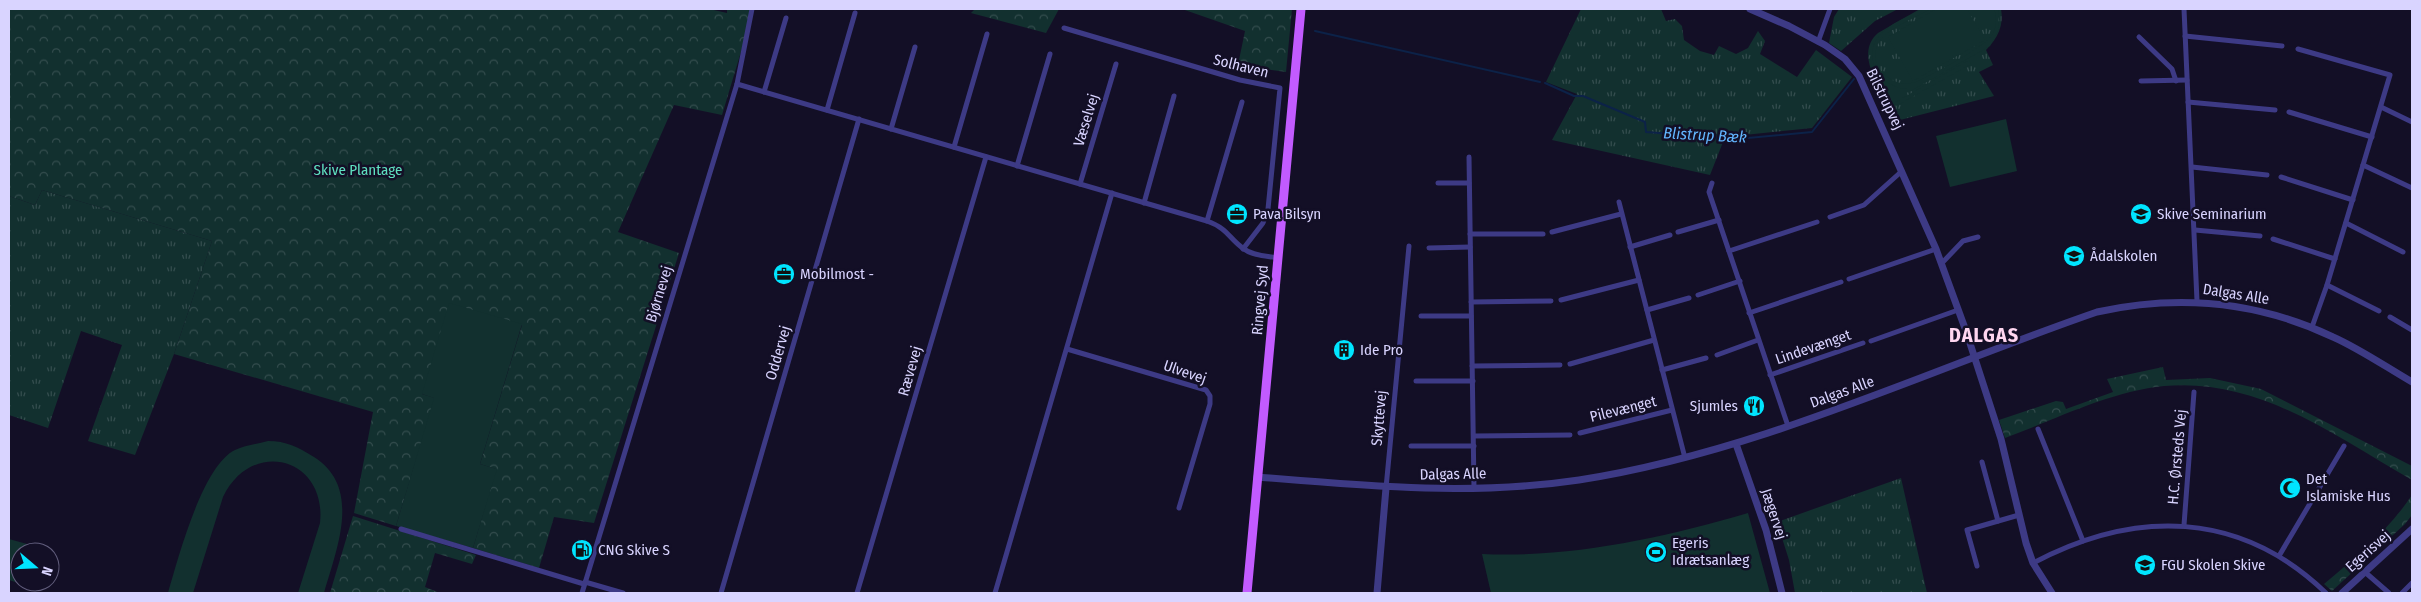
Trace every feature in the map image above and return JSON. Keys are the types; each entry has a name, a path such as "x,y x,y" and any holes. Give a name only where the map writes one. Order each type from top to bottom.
{"main road":[{"name":"Ringvej Syd","path":"1247,593 1301,9"}],"street":[{"name":"Bjørnevej","path":"582,593 737,84 752,9"},
{"name":"Bilstrupvej","path":"1750,9 1818,42 1845,59 1860,76 1942,263 1996,422 2033,563 2052,593"},
{"path":"1818,42 1830,9"},
{"path":"2184,9 2198,301"},
{"path":"827,110 855,13"},
{"path":"764,92 786,18"},
{"name":"Solhaven","path":"1064,28 1240,80 1280,88 1268,209 1263,223 1243,249"},
{"path":"954,147 987,34"},
{"path":"2185,36 2282,46"},
{"path":"2139,37 2172,69 2176,81"},
{"path":"891,129 915,47"},
{"path":"2298,49 2390,76 2327,285 2312,327"},
{"path":"1017,166 1050,54"},
{"name":"Væselvej","path":"1080,184 1116,64"},
{"path":"2141,81 2187,80"},
{"path":"737,84 1207,221 1219,225 1227,231 1243,249 1259,256 1278,258"},
{"path":"1144,203 1174,96"},
{"path":"1207,221 1242,102"},
{"path":"2188,102 2275,110"},
{"path":"2381,107 2412,122"},
{"path":"2289,112 2372,137"},
{"name":"Oddervej","path":"721,593 859,120"},
{"name":"Rævevej","path":"857,593 986,156"},
{"path":"1469,157 1474,488"},
{"path":"2363,165 2412,188"},
{"path":"2192,166 2267,175"},
{"path":"1830,217 1864,206 1903,171"},
{"path":"2281,178 2353,200"},
{"path":"1438,183 1469,183"},
{"name":"Lindevænget","path":"1712,183 1709,192 1788,426"},
{"path":"995,593 1112,193"},
{"name":"Pilevænget","path":"1618,202 1685,458"},
{"path":"1552,232 1622,214"},
{"path":"1678,232 1718,220"},
{"path":"1729,251 1817,222"},
{"path":"2346,223 2403,252"},
{"path":"2195,230 2260,236"},
{"path":"1470,234 1543,234"},
{"path":"1630,246 1670,235"},
{"path":"1942,263 1963,241 1978,237"},
{"path":"2273,239 2335,259"},
{"name":"Skyttevej","path":"1377,593 1410,246"},
{"path":"1429,248 1470,247"},
{"path":"1849,279 1936,249"},
{"path":"1561,300 1639,280"},
{"path":"1698,295 1740,281"},
{"path":"1750,313 1841,282"},
{"path":"2327,285 2379,311"},
{"path":"1647,310 1689,298"},
{"path":"1471,302 1551,301"},
{"name":"Dalgas Alle","path":"1258,477 1386,488 1474,488 1581,479 1685,458 1736,444 2097,312 2146,303 2198,301 2257,309 2312,327 2336,338 2412,382"},
{"path":"1871,340 1958,310"},
{"path":"1421,316 1472,316"},
{"path":"2390,317 2412,330"},
{"path":"1570,364 1654,340"},
{"name":"Lindevænget","path":"1717,354 1758,340"},
{"name":"Lindevænget","path":"1770,375 1863,343"},
{"name":"Ulvevej","path":"1067,349 1206,390 1210,404 1178,508"},
{"path":"1662,370 1706,358"},
{"path":"1472,366 1560,365"},
{"path":"1416,381 1473,381"},
{"name":"H.C. Ørsteds Vej","path":"2184,525 2194,392"},
{"name":"Pilevænget","path":"1580,433 1672,410"},
{"path":"2038,429 2083,541"},
{"path":"1474,436 1570,435"},
{"name":"Jægervej","path":"1736,444 1766,530 1782,593"},
{"path":"1411,446 1474,446"},
{"path":"2279,556 2344,446"},
{"path":"1982,462 1998,521"},
{"path":"1977,566 1967,530 2019,515"},
{"path":"2033,563 2083,541 2130,528 2184,525 2230,535 2279,556 2326,593"},
{"path":"401,529 623,593"},
{"name":"Egerisvej","path":"2342,593 2412,529"},
{"path":"2366,573 2389,593"},
{"path":"2402,593 2412,583"}],"green space":[{"name":"Skive Plantage","path":"9,9 709,9 727,13 727,9 752,9 722,115 674,105 618,232 679,253 594,523 554,517 539,568 473,548 496,469 480,464 522,325 422,394 435,398 396,526 354,513 373,412 174,354 212,241 42,190 35,205 9,196"},
{"path":"975,9 1059,9 1046,33 971,13"},
{"path":"1182,9 1292,9 1286,72 1238,65 1245,31"},
{"path":"1581,9 1661,9 1666,21 1675,19 1682,26 1684,40 1700,51 1714,55 1719,46 1736,54 1748,48 1758,31 1765,41 1760,54 1797,77 1816,50 1852,77 1812,128 1725,137 1710,175 1552,140 1577,94 1546,82"},
{"path":"1839,9 1898,9 1875,21 1841,51 1829,43 1834,17"},
{"path":"1920,9 2001,9 2001,26 1994,41 1986,50 1993,65 1979,72 1994,96 1900,120 1874,77 1868,53 1871,42 1878,33"},
{"path":"1922,9 1931,9 1904,22 1885,35 1876,48 1875,57 1882,72 1897,82 1916,82 1957,61 1979,47 1994,32 1996,16 1994,9 1998,9 1999,29 1990,46 1909,92 1907,89 1898,87 1882,78 1876,70 1872,53 1874,45 1883,32"},
{"path":"1936,9 1967,9 1985,40 1913,81 1888,37"},
{"path":"1969,60 1971,64 1896,106 1894,103"},
{"path":"2006,119 2017,171 1950,187 1936,136"},
{"path":"42,190 212,241 174,354 135,455 88,441 122,345 81,331 48,428 9,415 9,196 35,205"},
{"path":"449,303 522,324 480,464 497,469 473,548 396,526 434,398 422,394"},
{"path":"2163,367 2166,380 2210,378 2261,389 2412,466 2412,480 2324,428 2294,413 2264,400 2232,391 2199,386 2164,386 2124,394 2083,407 2005,438 1999,420 2056,401 2063,402 2066,409 2113,392 2107,379"},
{"path":"268,441 281,442 303,450 329,470 338,485 342,502 342,520 339,539 324,593 298,593 320,523 319,501 312,483 300,470 285,463 268,462 251,467 236,478 223,497 193,593 168,593 193,515 212,474 223,459 235,450"},
{"path":"1901,478 1927,593 1795,593 1789,560 1777,522"},
{"path":"2412,495 2412,515 2405,524 2332,591 2324,584 2360,553 2393,520"},
{"name":"Egeris Idrætsanlæg","path":"1748,513 1770,593 1491,593 1482,554 1549,553 1616,544 1683,531"},
{"path":"353,516 476,555 472,564 435,553 425,587 440,593 330,593"},
{"path":"9,539 20,542 10,542 9,580"}],"waterway":[{"name":"Blistrup Bæk","path":"1315,31 1540,82"},
{"name":"Blistrup Bæk","path":"1545,83 1574,96 1583,96 1645,122 1646,132 1737,139 1812,132 1854,79"}],"place":[{"name":"Pava Bilsyn","path":"1237,214"},
{"name":"Skive Seminarium","path":"2141,214"},
{"name":"Ådalskolen","path":"2074,256"},
{"name":"Mobilmost -","path":"784,274"},
{"name":"Ide Pro","path":"1344,350"},
{"name":"Sjumles","path":"1754,406"},
{"name":"Det Islamiske Hus","path":"2290,488"},
{"name":"CNG Skive S","path":"582,550"},
{"name":"Egeris Idrætsanlæg","path":"1656,552"},
{"name":"FGU Skolen Skive","path":"2145,565"}],"district":[{"name":"DALGAS","path":"1984,335"}]}
